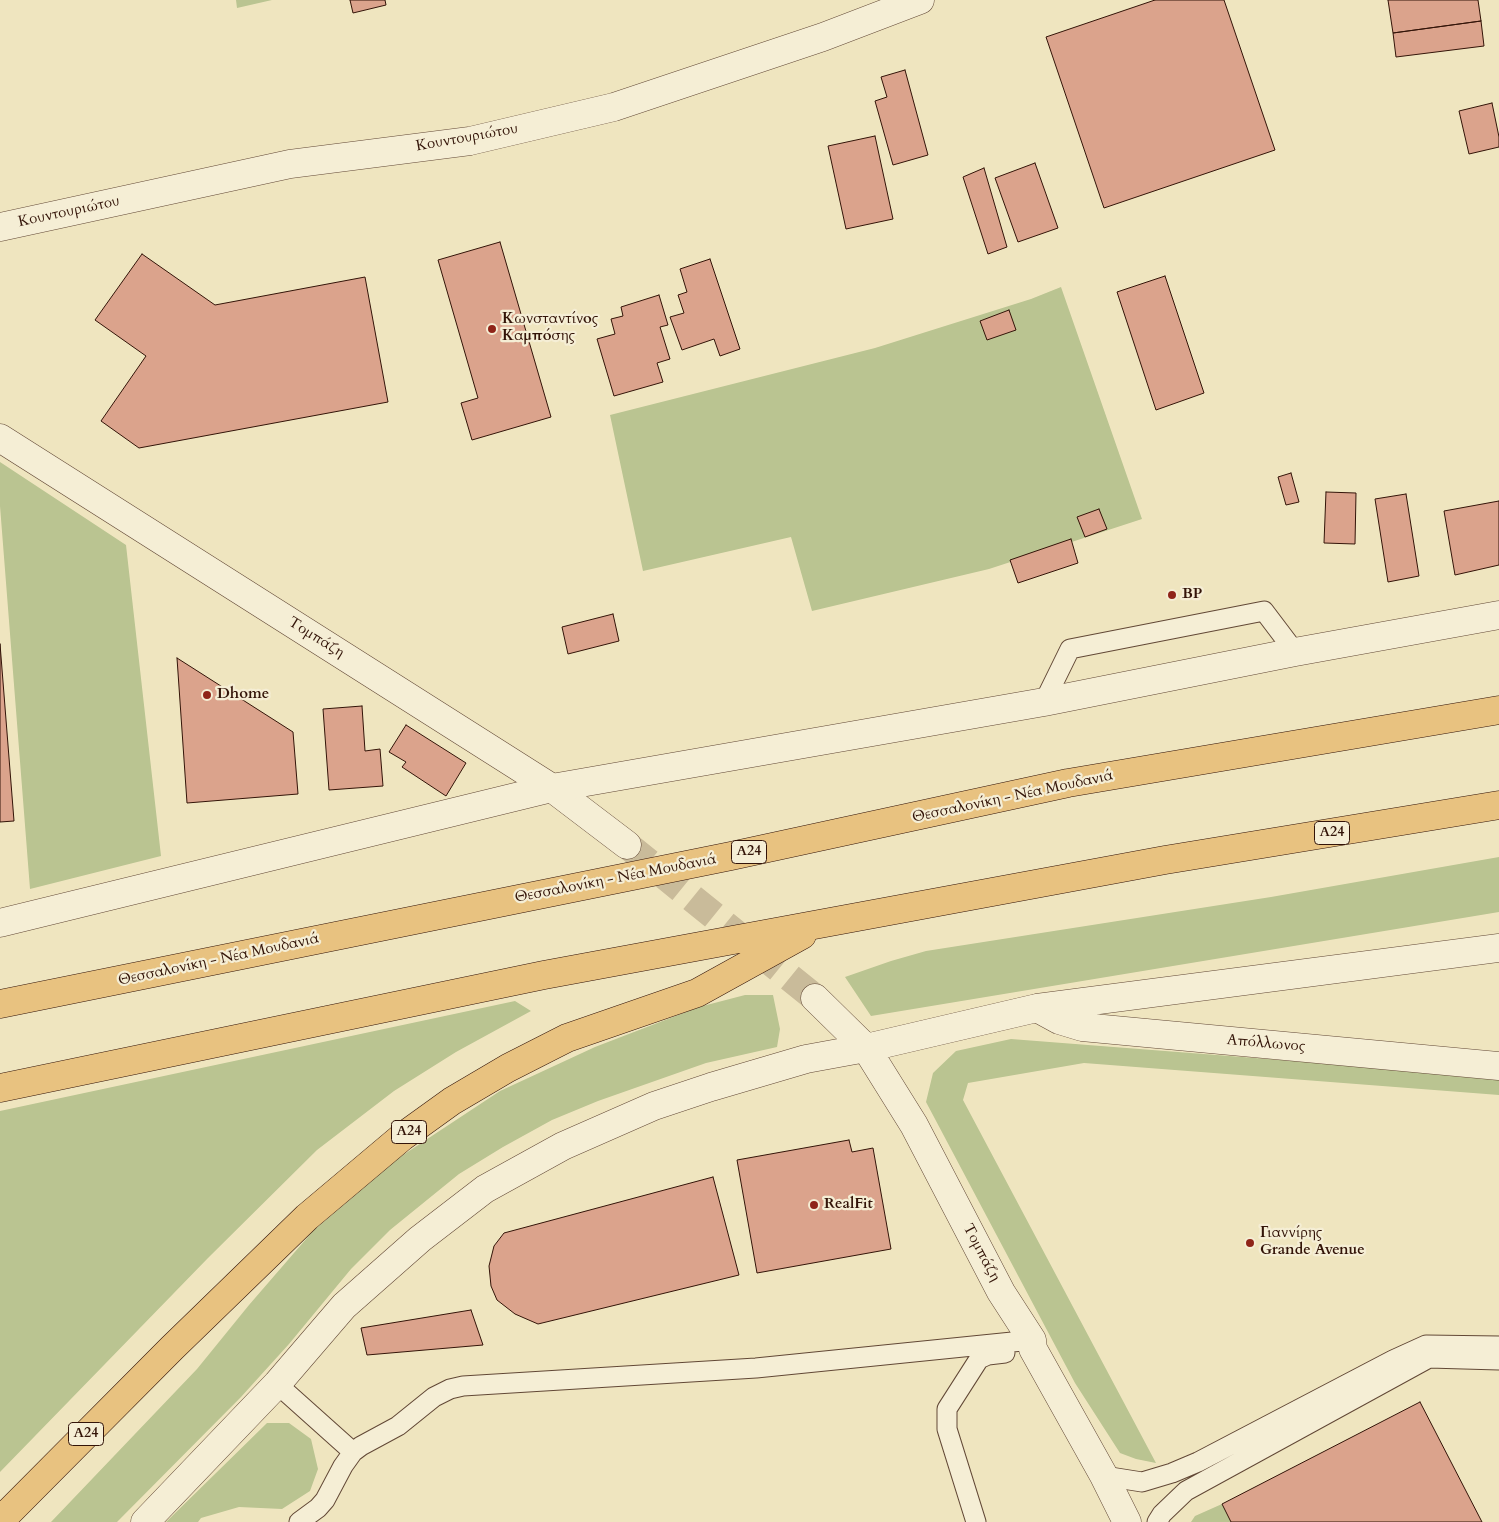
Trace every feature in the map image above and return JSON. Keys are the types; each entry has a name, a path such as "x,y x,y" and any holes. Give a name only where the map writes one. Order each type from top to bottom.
{"highway":[{"name":"Θεσσαλονίκη - Νέα Μουδανιά","path":"0,1004 722,858 1068,783 1499,710"},
{"name":"Α24","path":"0,1521 172,1348 307,1217 409,1132 452,1101 516,1063 567,1038 696,993 820,924 1165,860 1499,805"},
{"path":"0,1088 544,975 820,924"}],"street":[{"name":"Κουντουριώτου","path":"0,227 290,164 470,140 614,107 823,37 920,0"},
{"name":"Τομπάζη","path":"0,438 552,788 627,845"},
{"path":"0,924 552,788 1044,702 1295,652 1499,615"},
{"path":"145,1522 277,1384 344,1306 420,1240 485,1190 563,1146 654,1106 711,1086 806,1059 866,1048 1037,1008 1499,948"},
{"name":"Τομπάζη","path":"815,998 866,1048 914,1126 1001,1292 1033,1344 1128,1522"},
{"name":"Απόλλωνος","path":"1037,1008 1059,1020 1082,1027 1499,1066"}],"lane":[{"path":"1044,702 1070,649 1090,645 1264,611 1295,652"},
{"path":"299,1522 318,1508 325,1500 342,1466 353,1452 398,1426 434,1396 450,1389 463,1386 756,1368 1033,1344"},
{"path":"976,1522 947,1429 947,1409 979,1359 1033,1344"},
{"path":"1104,1476 1142,1482 1172,1473 1198,1462 1426,1344 1499,1346"},
{"path":"1157,1522 1162,1514 1186,1491 1430,1358 1499,1360"},
{"path":"277,1384 353,1452"}],"green space":[{"path":"236,0 272,0 237,8"},
{"path":"1061,287 1142,519 989,569 812,611 791,537 643,571 610,415 875,348 1031,299"},
{"path":"0,462 126,545 161,856 30,889 0,506"},
{"path":"1499,857 1499,912 871,1016 845,977 926,951 1271,897"},
{"path":"745,995 773,995 780,1029 777,1047 706,1063 598,1101 552,1120 459,1174 390,1230 351,1269 289,1344 241,1397 117,1522 51,1522 197,1369 313,1231 400,1157 500,1091 595,1047 699,1007"},
{"path":"515,1001 531,1011 456,1052 394,1091 317,1150 208,1258 0,1472 0,1111"},
{"path":"1011,1039 1499,1077 1499,1095 1084,1063 968,1083 963,1100 1156,1463 1120,1453 1075,1383 926,1102 933,1073 956,1051"},
{"path":"267,1423 289,1423 311,1439 318,1469 310,1491 282,1509 239,1507 201,1518 198,1522 166,1522"},
{"path":"1222,1504 1231,1522 1191,1522 1195,1516"}],"building":[{"path":"350,0 385,0 386,5 353,13"},
{"path":"1155,0 1224,0 1275,150 1104,208 1046,37"},
{"path":"1388,0 1478,0 1481,21 1393,33"},
{"path":"1481,21 1484,46 1396,57 1393,33"},
{"path":"905,70 928,155 893,165 875,101 887,97 881,77"},
{"path":"1492,103 1499,137 1499,147 1469,154 1459,111"},
{"path":"875,136 893,219 846,229 828,146"},
{"path":"1035,163 1058,228 1018,242 995,178"},
{"path":"984,168 1007,247 988,254 963,177"},
{"name":"Κωνσταντίνος Καμπόσης","path":"500,242 551,417 472,440 461,403 478,398 438,260"},
{"path":"142,254 215,305 365,277 388,402 139,448 101,421 146,356 95,320"},
{"path":"710,259 740,349 720,356 714,339 682,350 670,317 684,313 678,295 687,292 680,269"},
{"path":"1165,276 1204,393 1156,410 1117,292"},
{"path":"659,295 668,325 660,327 670,359 657,363 663,382 614,396 597,339 615,334 611,319 623,316 621,307"},
{"path":"1009,310 1016,330 987,340 980,321"},
{"path":"1291,473 1299,502 1286,505 1278,477"},
{"path":"1326,492 1356,493 1355,544 1324,543"},
{"path":"1406,494 1419,576 1388,582 1375,499"},
{"path":"1499,501 1499,565 1455,575 1444,511"},
{"path":"1099,509 1107,529 1085,537 1077,517"},
{"path":"1071,539 1078,563 1018,583 1010,560"},
{"path":"613,614 619,641 568,654 562,627"},
{"path":"0,644 14,821 0,822"},
{"name":"Dhome","path":"177,658 293,732 298,794 187,803"},
{"path":"362,706 365,751 380,749 383,786 329,790 323,709"},
{"path":"406,725 466,763 446,796 402,767 406,762 389,752"},
{"name":"RealFit","path":"849,1140 852,1152 873,1148 891,1249 757,1273 737,1160"},
{"path":"713,1177 739,1275 538,1324 515,1314 497,1300 491,1286 489,1266 494,1246 504,1233"},
{"path":"471,1310 483,1345 367,1355 361,1328"},
{"path":"1420,1402 1482,1522 1231,1522 1222,1504"}],"tunnel":[{"path":"627,845 815,998"}],"place":[{"name":"Κωνσταντίνος Καμπόσης","path":"492,329"},
{"name":"BP","path":"1172,595"},
{"name":"Dhome","path":"207,695"},
{"name":"RealFit","path":"814,1205"},
{"name":"Γιαννίρης Grande Avenue","path":"1250,1243"}]}
